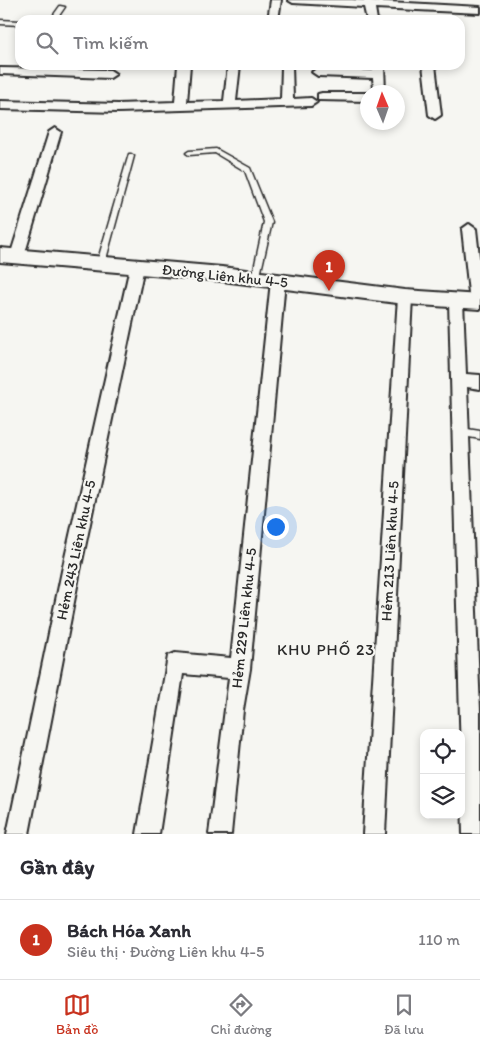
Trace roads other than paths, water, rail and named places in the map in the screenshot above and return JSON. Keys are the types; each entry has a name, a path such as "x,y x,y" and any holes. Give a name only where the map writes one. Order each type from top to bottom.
{"street":[{"path":"274,15 276,0"},
{"path":"293,0 423,6 435,3 480,10"},
{"path":"369,4 371,15"},
{"path":"423,6 424,15"},
{"path":"181,107 184,70"},
{"path":"230,105 234,70"},
{"path":"287,102 288,70"},
{"path":"318,72 379,70 380,85"},
{"path":"430,70 434,115"},
{"path":"0,71 110,74"},
{"path":"0,106 181,107 360,97"},
{"path":"8,255 55,132"},
{"path":"469,229 478,302"},
{"name":"Đường Liên khu 4-5","path":"8,255 256,278 405,297 478,302"},
{"name":"Hẻm 243 Liên khu 4-5","path":"18,834 71,571 137,267"},
{"name":"Hẻm 229 Liên khu 4-5","path":"220,834 240,669 278,281"},
{"name":"Hẻm 213 Liên khu 4-5","path":"374,834 405,297"},
{"path":"456,301 474,834"},
{"path":"460,380 480,382"},
{"path":"148,834 175,663 240,669"}],"lane":[{"path":"56,15 62,7"},
{"path":"0,22 15,23"},
{"path":"189,153 216,152 248,170 268,222 256,278"},
{"path":"101,263 131,156"},
{"path":"461,432 480,435"}],"place":[{"name":"Bách Hóa Xanh","path":"329,291"}],"district":[{"name":"KHU PHỐ 23","path":"326,649"}]}
